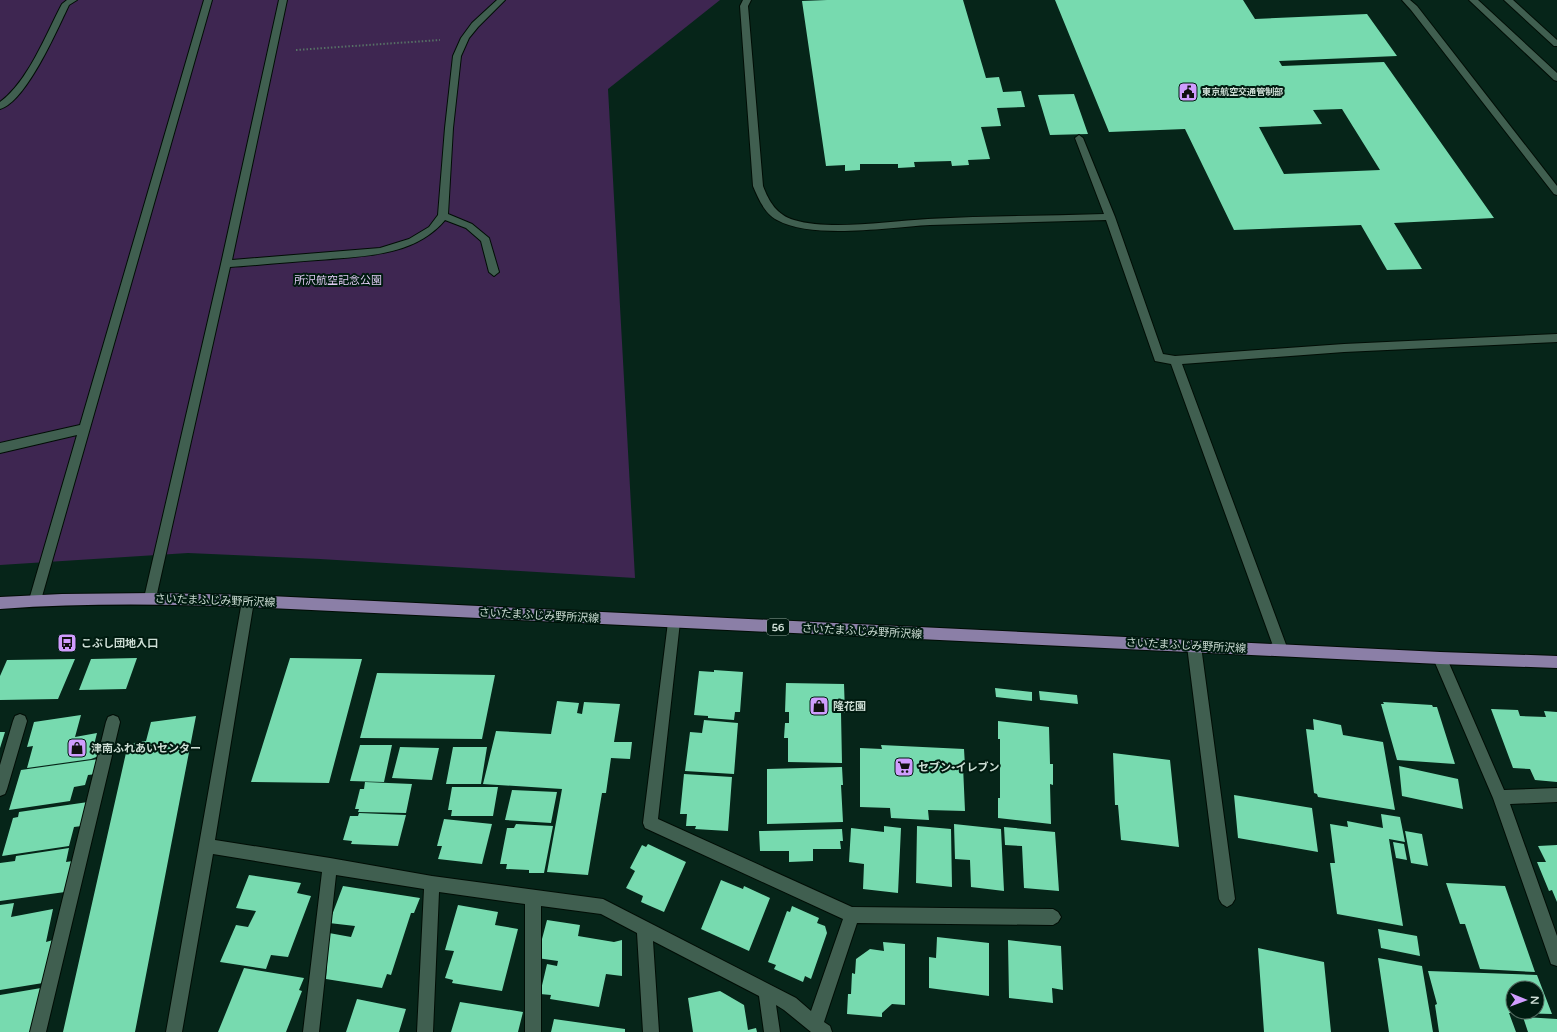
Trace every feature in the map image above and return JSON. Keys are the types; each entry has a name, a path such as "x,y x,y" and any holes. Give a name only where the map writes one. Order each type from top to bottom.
{"main road":[{"name":"さいたまふじみ野所沢線","path":"0,602 150,598 248,601 1440,658 1557,662"}],"street":[{"path":"0,106 14,96 29,75 66,4 73,0"},
{"path":"35,600 208,0"},
{"path":"150,598 226,264 283,0"},
{"path":"226,264 380,251 412,241 432,229 443,216 455,67 460,48 465,38 475,26 501,0"},
{"path":"747,0 744,6 758,186 764,203 781,218 805,226 824,228 928,222 1110,217"},
{"path":"1406,0 1414,8 1557,192"},
{"path":"1473,0 1557,78"},
{"path":"1508,0 1557,44"},
{"path":"1079,138 1110,217 1159,358 1175,360 1344,348 1557,338"},
{"path":"443,216 469,226 486,240 494,272"},
{"path":"1175,360 1281,650"},
{"path":"0,448 84,429"},
{"path":"174,1032 248,601"},
{"path":"674,622 650,823 852,915 1053,917"},
{"path":"1194,646 1228,899"},
{"path":"1440,658 1500,797 1557,958"},
{"path":"0,789 20,721"},
{"path":"38,1032 113,722"},
{"path":"1500,797 1557,795"},
{"path":"207,846 330,865 432,883 603,907 766,993 790,1004 819,1028 852,915"},
{"path":"311,1032 330,865"},
{"path":"425,1032 432,883"},
{"path":"533,898 533,1032"},
{"path":"644,928 651,1032"},
{"path":"766,993 772,1032"}],"path":[{"path":"272,52 465,38"}],"green space":[{"name":"所沢航空記念公園","path":"0,0 720,0 608,89 635,578 320,559 188,553 0,565"}],"building":[{"path":"963,0 986,78 999,77 1003,92 1021,91 1025,107 997,108 1001,126 981,127 990,159 968,160 969,165 952,166 951,161 914,162 915,167 898,168 898,164 860,164 860,170 845,171 845,165 826,166 802,1"},
{"path":"1055,0 1243,0 1255,19 1367,14 1397,56 1279,61 1282,66 1384,62 1494,218 1394,223 1422,269 1387,270 1361,225 1234,230 1185,129 1109,132","holes":["1342,109 1380,170 1284,174 1259,127 1322,124 1313,110"]},
{"path":"1074,94 1088,134 1050,135 1038,95"},
{"path":"137,658 126,689 79,690 91,659"},
{"path":"290,658 362,659 329,783 251,782"},
{"path":"75,659 58,699 0,700 0,676 7,660"},
{"path":"714,670 743,672 740,712 735,712 734,720 708,718 708,716 694,715 699,671 714,672"},
{"path":"377,673 495,675 482,739 360,738"},
{"path":"786,683 844,684 845,713 841,713 842,763 788,762 788,738 784,738 785,723 789,723 789,712 785,712"},
{"path":"995,688 1032,692 1032,701 996,697"},
{"path":"1039,691 1077,695 1078,704 1040,700"},
{"path":"557,701 579,703 577,713 582,714 584,702 620,704 614,742 632,742 630,759 611,758 606,793 602,793 588,875 547,872 562,789 483,784 496,731 551,734"},
{"path":"1383,702 1432,705 1433,707 1437,707 1455,764 1397,760 1381,704 1384,704"},
{"path":"1491,709 1518,710 1520,716 1546,717 1544,711 1557,712 1557,782 1535,780 1530,769 1513,768"},
{"path":"81,715 75,737 97,733 94,745 102,744 99,756 91,759 27,768 33,746 27,747 34,722"},
{"path":"196,716 135,1032 63,1032 128,744 146,741 151,722"},
{"path":"1313,719 1341,725 1343,735 1383,742 1395,810 1318,797 1317,794 1314,793 1306,729 1314,730"},
{"path":"704,720 738,723 734,774 685,771 690,732 702,733"},
{"path":"998,721 1049,727 1050,764 1053,764 1053,785 1050,784 1051,824 998,818 998,798 1000,798 1000,739 998,739"},
{"path":"0,732 5,732 0,748"},
{"path":"360,745 392,745 384,782 350,781"},
{"path":"881,745 964,749 965,766 963,766 965,811 928,810 929,820 891,818 890,808 860,807 860,748 882,749"},
{"path":"400,747 439,748 432,780 392,778"},
{"path":"453,747 487,747 481,784 446,784"},
{"path":"1113,753 1170,760 1179,847 1121,840 1118,805 1115,805"},
{"path":"99,759 96,774 88,775 85,785 74,787 70,801 9,810 21,770"},
{"path":"1399,766 1458,779 1463,809 1402,796"},
{"path":"842,767 843,785 841,785 843,822 767,824 767,769"},
{"path":"684,774 732,777 728,831 695,829 696,826 686,826 687,814 680,814"},
{"path":"365,782 412,784 406,813 358,812 359,809 355,809 360,789 364,789"},
{"path":"452,787 498,787 493,816 451,816 452,810 448,810"},
{"path":"512,790 557,792 551,823 505,820"},
{"path":"1234,795 1312,808 1318,852 1238,838"},
{"path":"88,802 82,826 74,827 69,846 2,856 13,818 18,817 19,812"},
{"path":"359,813 406,815 398,846 351,844 352,841 343,840 350,816 358,816"},
{"path":"1381,814 1400,817 1405,842 1389,839 1403,926 1337,914 1330,863 1335,863 1330,824 1348,827 1347,821 1383,828"},
{"path":"444,819 492,824 482,864 438,859 442,846 437,846"},
{"path":"516,824 553,826 544,873 529,873 529,870 506,869 507,864 500,864 507,828 514,828"},
{"path":"954,824 1001,829 1004,891 971,887 970,860 955,859"},
{"path":"884,826 901,828 898,893 863,889 864,864 849,862 851,828 884,832"},
{"path":"917,826 951,829 952,887 916,883"},
{"path":"1004,827 1055,832 1059,891 1024,888 1022,846 1005,845"},
{"path":"842,829 843,841 840,841 841,849 813,849 813,861 789,862 789,851 760,851 759,831"},
{"path":"1405,831 1422,834 1428,866 1411,863"},
{"path":"1393,842 1404,844 1407,860 1396,858"},
{"path":"648,844 686,862 664,912 641,902 643,896 626,888 635,871 630,868 642,845 646,847"},
{"path":"1557,845 1557,902 1552,890 1549,891 1537,862 1546,862 1538,846"},
{"path":"69,848 66,862 73,861 65,892 0,901 0,863 15,861 16,856"},
{"path":"249,875 301,883 297,893 311,896 288,957 271,955 266,969 220,962 236,925 248,927 256,911 236,908"},
{"path":"721,880 743,889 744,886 770,898 749,951 701,929"},
{"path":"1446,883 1505,886 1535,972 1480,969 1465,924 1460,924"},
{"path":"343,886 420,898 414,913 411,913 391,975 387,974 382,988 326,979 329,933 351,937 355,926 329,923"},
{"path":"14,903 11,917 53,909 46,942 53,940 43,983 0,990 0,905"},
{"path":"458,905 498,912 495,925 518,929 502,991 452,983 453,980 445,978 454,951 445,950"},
{"path":"792,906 819,918 817,923 825,926 827,933 811,979 805,976 803,982 774,969 776,965 768,962 787,911 790,912"},
{"path":"547,920 580,925 578,936 614,942 622,940 622,976 606,974 599,1007 550,999 551,995 540,994 547,964 557,966 558,961 537,958"},
{"path":"1378,929 1417,936 1420,956 1381,948"},
{"path":"937,937 989,943 989,996 929,988 929,957 936,958"},
{"path":"1008,940 1061,946 1063,990 1052,988 1053,1003 1009,998"},
{"path":"883,942 905,944 905,1005 892,1004 882,1013 882,1017 847,1014 848,994 851,994 852,973 855,974 856,959 870,949 884,951"},
{"path":"1258,948 1324,962 1331,1032 1264,1032"},
{"path":"1378,958 1422,966 1433,1032 1389,1032"},
{"path":"244,968 304,978 299,990 302,991 286,1032 218,1032"},
{"path":"1428,971 1537,975 1539,980 1505,980 1505,1020 1512,1020 1516,1032 1439,1032 1435,1005 1437,1004"},
{"path":"41,988 31,1032 0,1032 0,995"},
{"path":"720,991 744,1005 748,1030 756,1028 757,1032 693,1032 688,998"},
{"path":"1545,996 1552,1014 1545,1014"},
{"path":"357,999 406,1009 399,1032 346,1032"},
{"path":"460,1002 523,1012 518,1032 451,1032"},
{"path":"554,1019 625,1029 625,1032 551,1032"},
{"path":"1557,1019 1557,1032 1528,1032 1524,1020"}],"place":[{"name":"東京航空交通管制部","path":"1188,92"},
{"name":"こぶし団地入口","path":"67,643"},
{"name":"隆花園","path":"819,706"},
{"name":"津南ふれあいセンター","path":"77,748"},
{"name":"セブン-イレブン","path":"904,767"}]}
